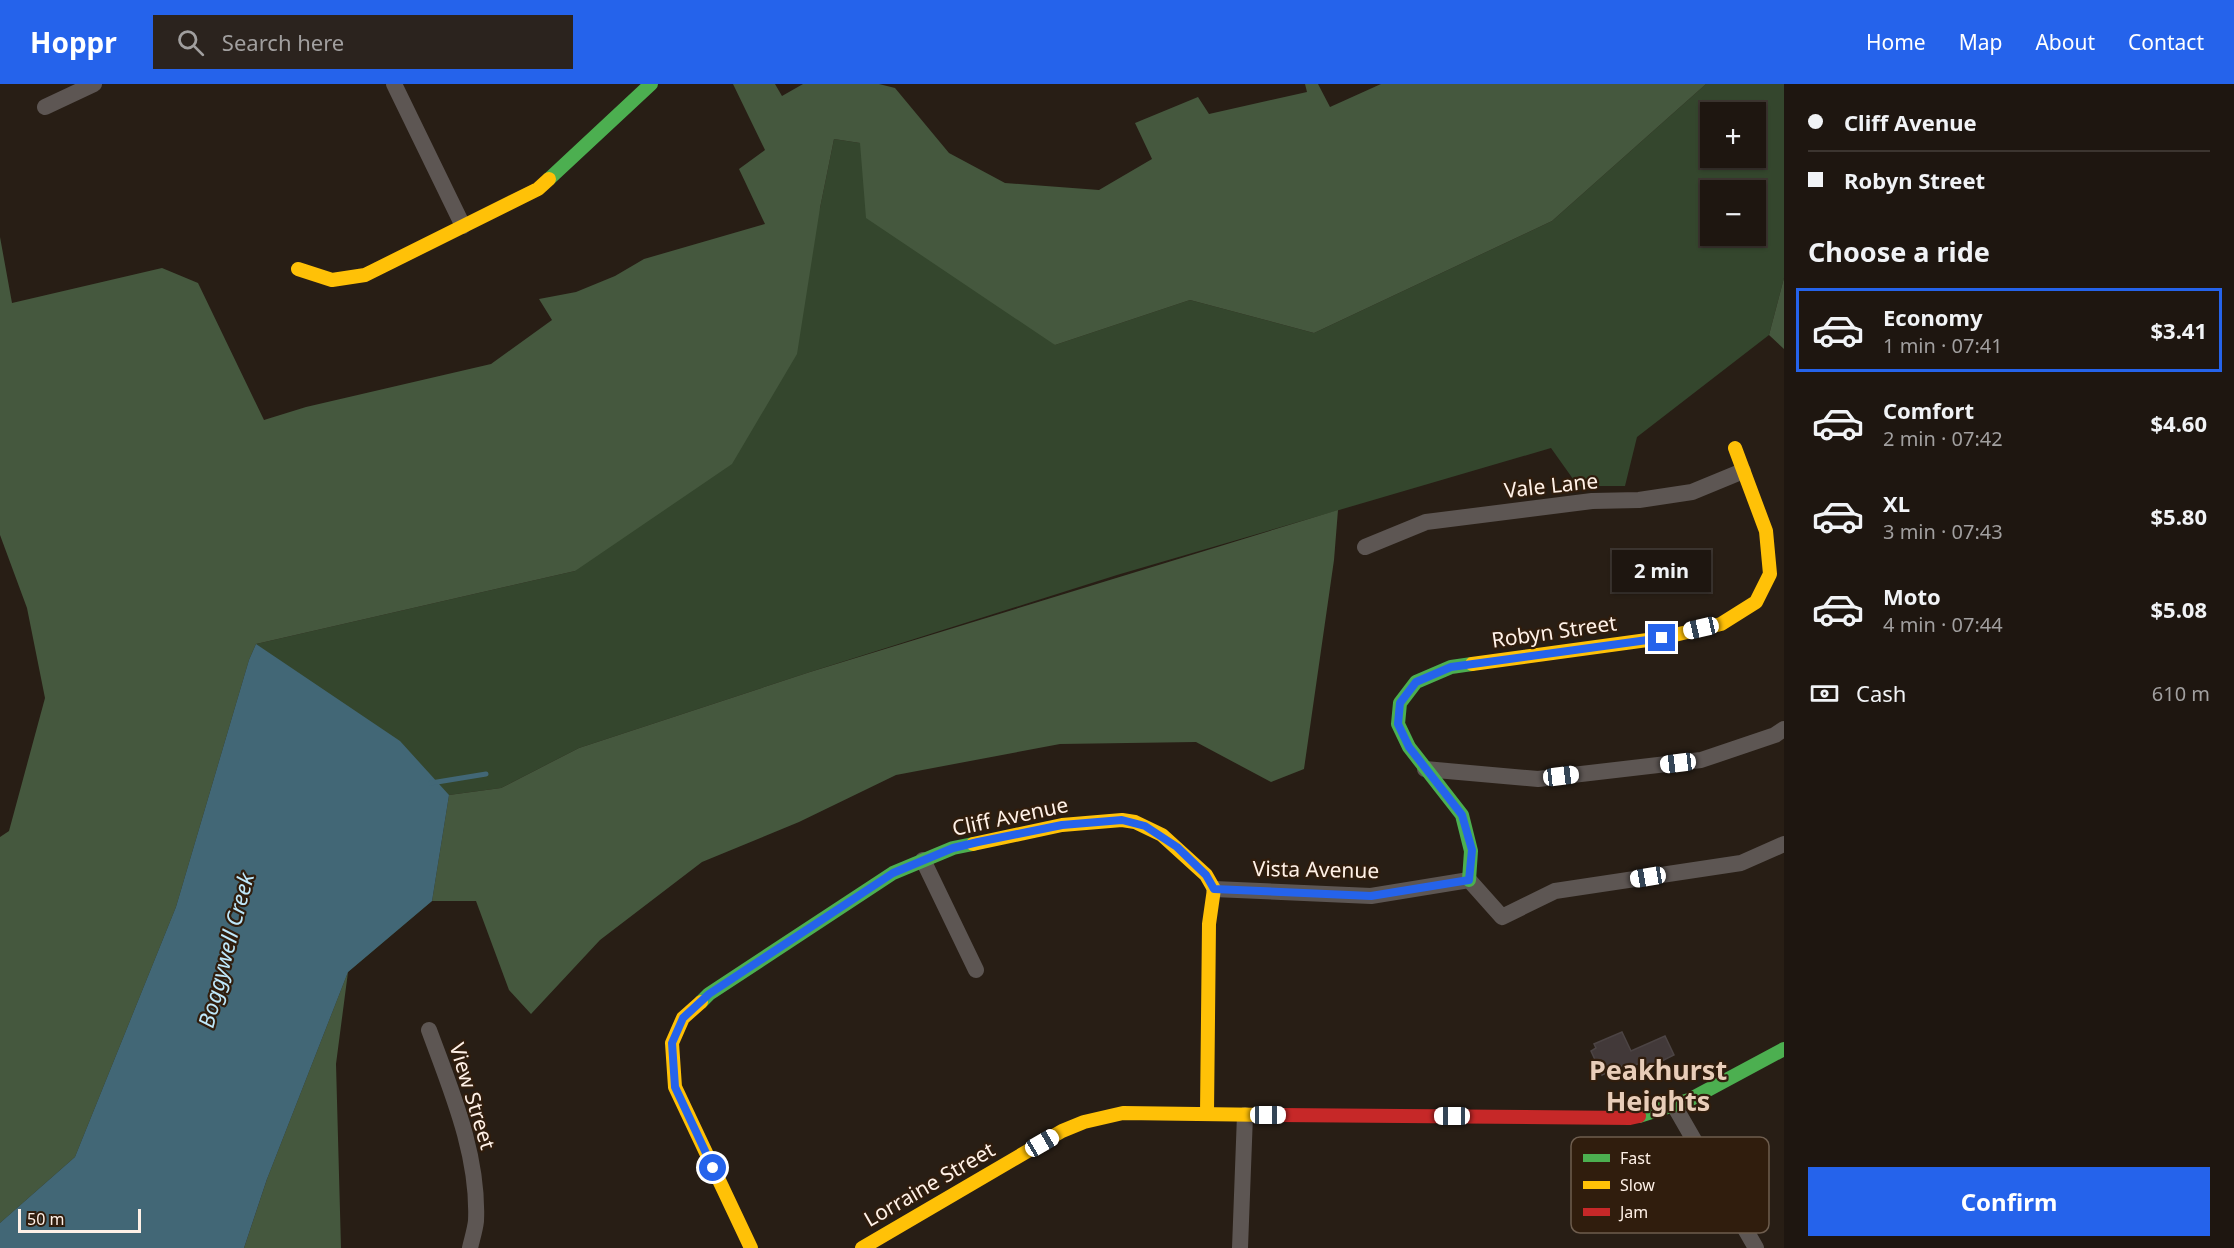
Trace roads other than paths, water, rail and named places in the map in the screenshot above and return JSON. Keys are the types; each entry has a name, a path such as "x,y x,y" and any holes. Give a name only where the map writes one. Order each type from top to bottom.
{"street":[{"path":"45,107 94,84"},
{"path":"394,84 463,226"},
{"path":"298,269 332,280 365,275 538,189 651,84"},
{"name":"Robyn Street","path":"1469,880 1472,850 1462,815 1409,747 1398,724 1400,703 1416,682 1451,667 1662,638 1721,624 1756,602 1770,574 1767,531 1735,448"},
{"name":"Vale Lane","path":"1365,547 1426,522 1592,501 1639,500 1692,492 1743,471"},
{"path":"1425,769 1538,779 1701,760 1775,735 1784,729"},
{"name":"Cliff Avenue","path":"751,1248 675,1087 672,1043 683,1018 709,994 893,873 953,848 1009,836 1062,825 1122,820 1145,826 1177,847 1206,875 1214,889"},
{"path":"1469,880 1502,917 1555,891 1741,863 1784,844"},
{"path":"923,860 976,970"},
{"name":"Vista Avenue","path":"1214,889 1371,896 1469,880"},
{"path":"1207,1113 1209,924 1214,889"},
{"name":"View Street","path":"429,1030 462,1122 473,1174 476,1221 470,1248"},
{"name":"Lorraine Street","path":"862,1248 1062,1131 1084,1122 1123,1113 1630,1118 1647,1116 1674,1107 1784,1049"},
{"path":"1674,1107 1691,1137"},
{"path":"1240,1248 1245,1115"},
{"path":"1747,1233 1756,1248"}],"water":[{"path":"256,644 400,741 449,795 432,901 348,972 267,1179 244,1248 0,1248 0,1223 75,1157 176,907 249,660"}],"waterway":[{"name":"Boggywell Creek","path":"431,783 486,774"}],"district":[{"name":"Peakhurst Heights","path":"1658,1084"}]}
